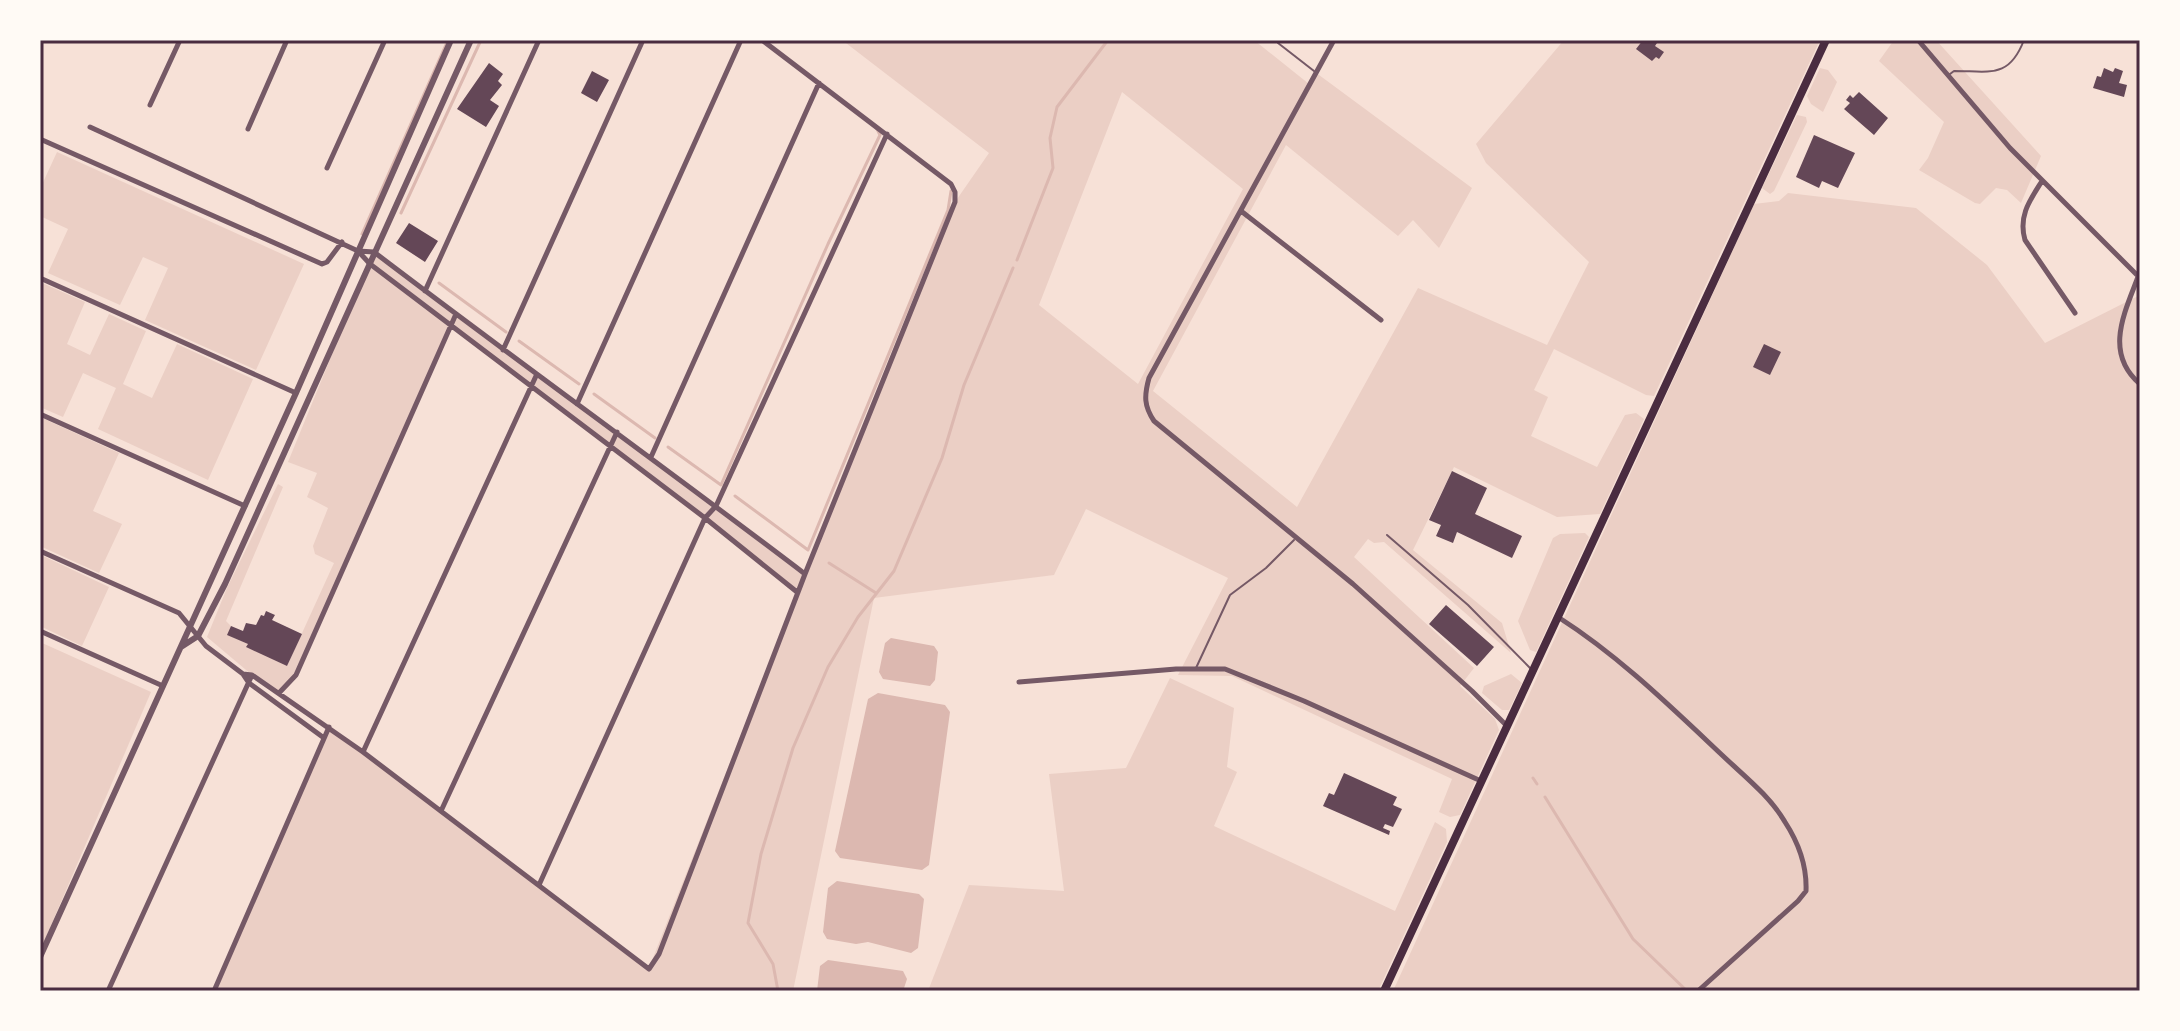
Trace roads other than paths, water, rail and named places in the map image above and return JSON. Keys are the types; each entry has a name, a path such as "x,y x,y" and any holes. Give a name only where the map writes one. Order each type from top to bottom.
{"main road":[{"path":"1384,991 1826,40"}],"street":[{"path":"150,105 180,40"},
{"path":"248,129 287,40"},
{"path":"327,168 385,40"},
{"path":"40,957 266,460 451,40"},
{"path":"181,647 198,636 225,584 471,40"},
{"path":"425,291 539,40"},
{"path":"503,350 643,40"},
{"path":"577,404 741,40"},
{"path":"243,674 252,675 329,727 649,969 659,954 797,592 955,202 951,184 762,40"},
{"path":"1334,40 1149,378 1144,394 1146,409 1154,421 1298,537 1451,671 1508,727"},
{"path":"1918,40 1988,123 2139,278 2127,305 2119,343 2124,367 2140,384"},
{"path":"651,457 819,83"},
{"path":"90,127 358,251 370,264 705,518 797,592"},
{"path":"539,885 705,518 716,506 887,134"},
{"path":"40,139 322,264 342,242"},
{"path":"2042,181 2022,218 2023,232 2025,240 2075,313"},
{"path":"1241,211 1381,320"},
{"path":"358,251 374,252 805,574"},
{"path":"40,278 296,393"},
{"path":"279,693 296,675 456,314"},
{"path":"363,752 536,376"},
{"path":"40,414 245,506"},
{"path":"441,811 617,432"},
{"path":"266,460 279,467"},
{"path":"40,551 179,613 206,646 243,674 249,683 324,738"},
{"path":"212,578 225,584"},
{"path":"1558,617 1597,642 1676,711 1754,786 1785,821 1801,856 1806,891 1698,991"},
{"path":"40,631 163,686"},
{"path":"1019,682 1225,669 1304,701 1482,782"},
{"path":"108,991 252,675"},
{"path":"214,991 329,727"}],"lane":[{"path":"1949,74 1954,71 2006,68 2018,56 2024,40"},
{"path":"1278,43 1315,72"},
{"path":"1387,535 1468,605 1534,671"},
{"path":"1196,669 1230,595 1266,568 1298,537"}],"waterway":[{"path":"362,234 448,40"},
{"path":"401,213 481,40"},
{"path":"1017,260 1053,168 1050,138 1057,107 1108,40"},
{"path":"668,447 721,485 880,135 877,129"},
{"path":"735,496 808,550 948,210 951,191"},
{"path":"778,991 773,964 748,923 761,854 793,748 828,667 858,617 894,571 942,458 964,385 1013,268"},
{"path":"439,283 506,332"},
{"path":"519,341 579,384"},
{"path":"594,394 655,438"},
{"path":"829,563 876,593"},
{"path":"1533,778 1537,784"},
{"path":"1545,797 1633,939 1687,991"}]}
